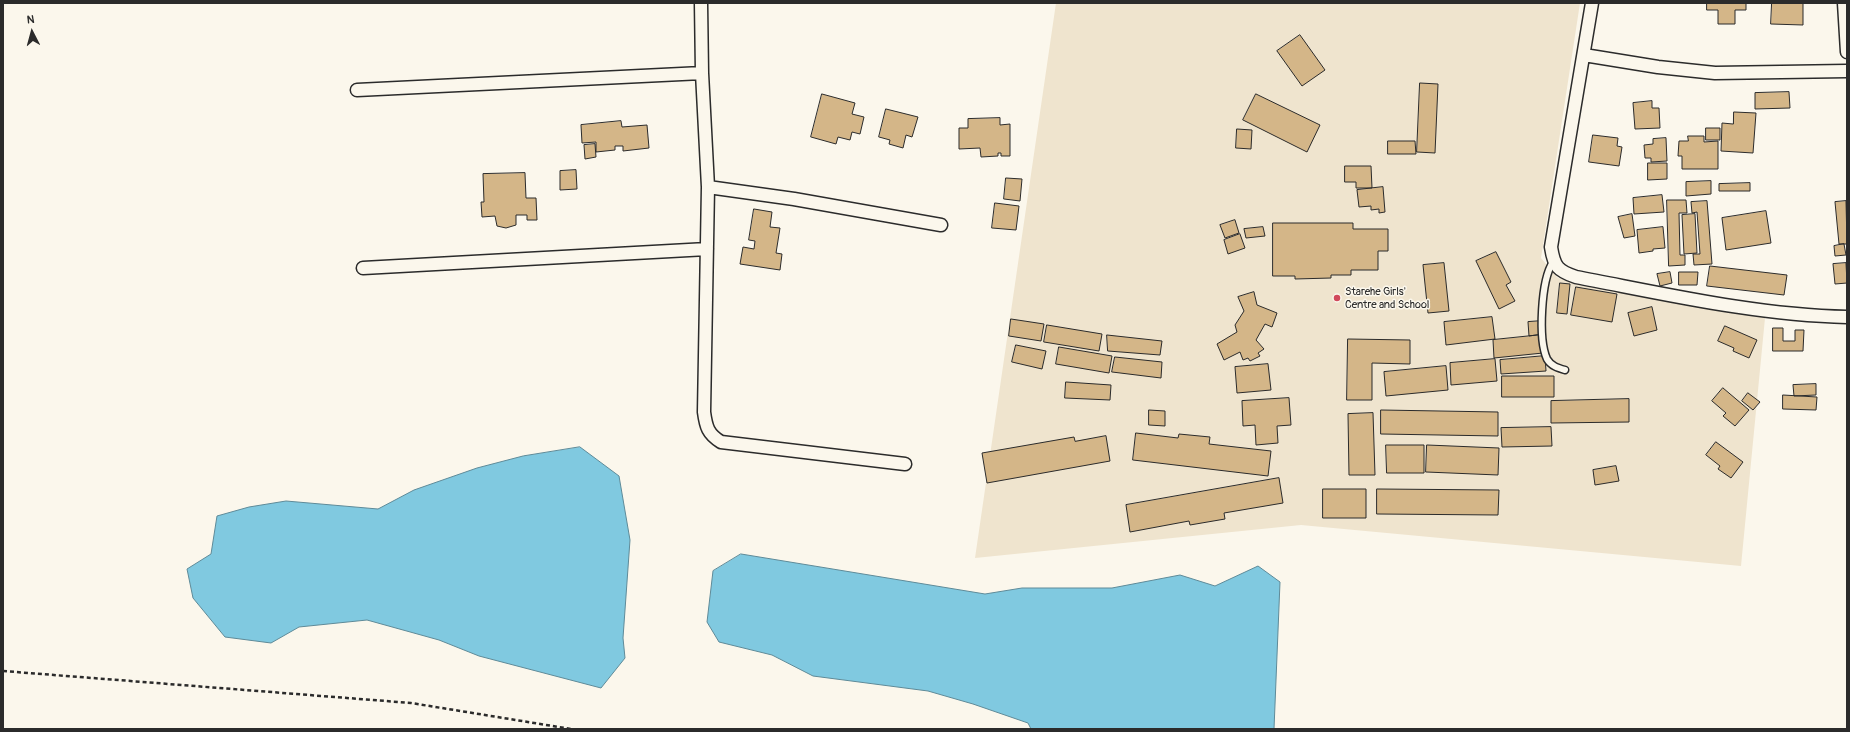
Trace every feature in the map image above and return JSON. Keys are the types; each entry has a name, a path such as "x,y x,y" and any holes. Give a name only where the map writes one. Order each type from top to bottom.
{"street":[{"path":"701,3 702,72 708,187 704,412 706,426 711,436 721,442 740,446 905,464"},
{"path":"1592,3 1551,248 1553,262 1562,272 1576,277 1759,310 1809,316 1847,317"},
{"path":"1844,3 1847,52"},
{"path":"1584,55 1658,68 1715,73 1847,71"},
{"path":"356,90 702,72"},
{"path":"708,187 794,199 941,225"},
{"path":"363,268 707,249"}],"lane":[{"path":"1553,262 1549,268 1542,298 1544,349 1548,360 1555,367 1565,370"}],"path":[{"path":"3,670 411,703 571,729"}],"shaded area":[{"name":"Starehe Girls' Centre and School","path":"1056,3 1580,3 1541,258 1558,278 1765,318 1741,566 1301,525 975,558"}],"water":[{"path":"580,447 619,476 630,540 623,638 625,658 601,688 479,656 439,640 367,620 299,627 271,643 225,637 193,598 187,569 211,554 217,516 249,507 286,501 378,509 414,490 477,468 523,456"},
{"path":"741,554 985,594 1022,588 1112,588 1180,575 1215,586 1258,566 1280,582 1274,729 1031,729 1028,723 973,704 928,691 813,676 772,655 719,642 707,622 713,571"}],"building":[{"path":"1707,3 1746,3 1746,10 1735,10 1735,24 1718,24 1718,10 1707,10"},
{"path":"1772,3 1803,3 1803,25 1771,24"},
{"path":"1300,35 1325,70 1302,86 1277,51"},
{"path":"1420,83 1438,84 1435,153 1417,152"},
{"path":"1789,92 1790,108 1755,109 1755,93"},
{"path":"822,94 855,103 852,114 864,117 860,134 852,132 850,140 838,137 836,144 811,137"},
{"path":"1256,94 1320,125 1307,152 1243,120"},
{"path":"1652,101 1652,108 1659,108 1660,128 1635,129 1633,103"},
{"path":"886,109 918,117 912,137 906,135 903,148 889,144 890,140 879,137"},
{"path":"1734,112 1756,113 1753,153 1721,151 1722,123 1733,124"},
{"path":"1000,118 1000,125 1010,124 1010,156 1001,156 1001,153 998,153 998,156 981,157 980,148 959,149 959,128 968,128 968,119"},
{"path":"621,121 622,127 647,125 649,148 623,151 623,146 615,146 615,150 596,152 596,142 582,143 581,125"},
{"path":"1706,128 1720,128 1720,140 1706,140"},
{"path":"1237,129 1252,130 1251,149 1236,148"},
{"path":"1593,135 1618,138 1617,146 1622,147 1619,166 1589,162"},
{"path":"1688,136 1704,136 1704,142 1718,141 1718,169 1682,169 1682,156 1678,156 1679,141 1688,141"},
{"path":"1666,138 1667,161 1651,162 1651,158 1645,158 1644,145 1653,144 1653,139"},
{"path":"1388,141 1415,141 1416,154 1388,154"},
{"path":"595,144 596,157 585,159 584,145"},
{"path":"1648,163 1667,163 1667,179 1648,180"},
{"path":"1345,166 1371,166 1372,188 1356,188 1356,182 1345,182"},
{"path":"576,170 577,189 560,190 560,171"},
{"path":"525,173 526,198 536,198 537,220 527,220 527,215 516,215 516,225 506,228 497,226 495,216 482,217 481,202 484,202 483,174"},
{"path":"1006,178 1022,179 1020,201 1004,199"},
{"path":"1711,181 1711,194 1686,196 1686,182"},
{"path":"1750,183 1750,191 1719,191 1719,184"},
{"path":"1383,187 1385,212 1379,213 1379,209 1371,210 1371,206 1359,207 1357,190"},
{"path":"1662,195 1664,212 1634,214 1633,198"},
{"path":"1667,200 1686,200 1687,213 1679,213 1680,255 1685,255 1685,265 1669,266"},
{"path":"1707,201 1712,264 1694,265 1693,254 1700,254 1697,212 1692,213 1691,202"},
{"path":"1846,201 1847,244 1839,244 1835,202"},
{"path":"995,203 1019,206 1016,230 992,228"},
{"path":"754,209 772,212 770,227 780,228 776,253 782,254 780,270 740,264 743,247 754,249 755,241 749,240"},
{"path":"1766,211 1771,243 1726,250 1722,218"},
{"path":"1632,214 1635,236 1624,238 1618,217"},
{"path":"1695,214 1697,253 1684,254 1682,215"},
{"path":"1235,220 1239,233 1225,238 1220,225"},
{"path":"1273,223 1353,223 1353,229 1388,229 1388,251 1378,251 1378,270 1351,270 1351,275 1331,275 1331,278 1295,279 1295,276 1273,276"},
{"path":"1263,227 1265,236 1246,238 1244,229"},
{"path":"1663,227 1665,248 1653,249 1653,251 1639,253 1637,230"},
{"path":"1240,234 1245,248 1228,254 1224,240"},
{"path":"1844,244 1846,255 1835,256 1834,246"},
{"path":"1496,252 1511,282 1506,285 1515,301 1499,309 1476,261"},
{"path":"1444,263 1449,311 1428,313 1423,265"},
{"path":"1846,263 1847,283 1835,284 1833,264"},
{"path":"1710,266 1787,275 1784,295 1707,286"},
{"path":"1670,272 1672,283 1660,286 1657,274"},
{"path":"1679,272 1698,272 1697,285 1679,285"},
{"path":"1560,283 1570,284 1567,314 1557,313"},
{"path":"1576,287 1617,294 1612,322 1571,315"},
{"path":"1254,292 1257,305 1277,313 1272,327 1265,324 1256,340 1264,349 1258,353 1260,356 1250,361 1248,358 1243,360 1240,352 1224,360 1217,344 1237,332 1235,325 1244,311 1238,297"},
{"path":"1652,307 1657,330 1634,336 1628,313"},
{"path":"1492,317 1495,339 1446,345 1444,322"},
{"path":"1011,319 1044,324 1041,341 1009,336"},
{"path":"1542,321 1543,334 1529,336 1528,322"},
{"path":"1047,325 1102,334 1099,351 1044,342"},
{"path":"1725,326 1757,340 1749,358 1733,351 1734,348 1718,341"},
{"path":"1773,328 1783,328 1783,341 1795,341 1795,330 1804,330 1803,351 1773,351"},
{"path":"1107,335 1162,341 1160,355 1108,351"},
{"path":"1541,335 1543,353 1494,358 1493,340"},
{"path":"1348,339 1410,340 1410,364 1372,363 1372,400 1347,400"},
{"path":"1016,345 1046,351 1042,369 1012,362"},
{"path":"1059,347 1112,356 1109,373 1056,364"},
{"path":"1545,356 1546,371 1501,374 1500,360"},
{"path":"1115,357 1162,362 1161,378 1112,372"},
{"path":"1495,359 1497,381 1451,385 1450,363"},
{"path":"1268,364 1271,390 1237,393 1235,367"},
{"path":"1446,366 1448,390 1386,396 1384,372"},
{"path":"1502,376 1554,376 1554,397 1502,397"},
{"path":"1066,382 1111,385 1110,400 1065,398"},
{"path":"1816,384 1816,395 1794,396 1793,385"},
{"path":"1723,388 1749,410 1735,426 1723,416 1726,413 1712,401"},
{"path":"1748,393 1760,402 1753,410 1742,401"},
{"path":"1783,395 1817,397 1816,410 1783,409"},
{"path":"1289,398 1291,425 1277,426 1278,443 1256,445 1255,425 1243,426 1242,401"},
{"path":"1629,399 1629,422 1551,423 1551,401"},
{"path":"1149,410 1165,411 1165,426 1149,425"},
{"path":"1381,410 1498,412 1498,436 1381,434"},
{"path":"1373,413 1375,475 1349,475 1348,414"},
{"path":"1551,427 1552,446 1502,447 1501,428"},
{"path":"1136,433 1178,438 1179,434 1210,437 1209,444 1271,451 1268,476 1133,460"},
{"path":"1106,436 1110,461 987,483 982,453 1074,437 1075,441"},
{"path":"1716,442 1743,462 1731,478 1718,469 1720,466 1706,455"},
{"path":"1386,445 1424,445 1424,473 1387,473"},
{"path":"1427,445 1499,448 1498,475 1426,472"},
{"path":"1616,466 1619,481 1595,485 1593,470"},
{"path":"1279,478 1283,503 1224,513 1225,519 1190,525 1189,521 1130,532 1126,505"},
{"path":"1323,489 1366,489 1366,518 1323,518"},
{"path":"1377,489 1499,490 1498,515 1377,514"}],"place":[{"name":"Starehe Girls' Centre and School","path":"1337,298"}]}
